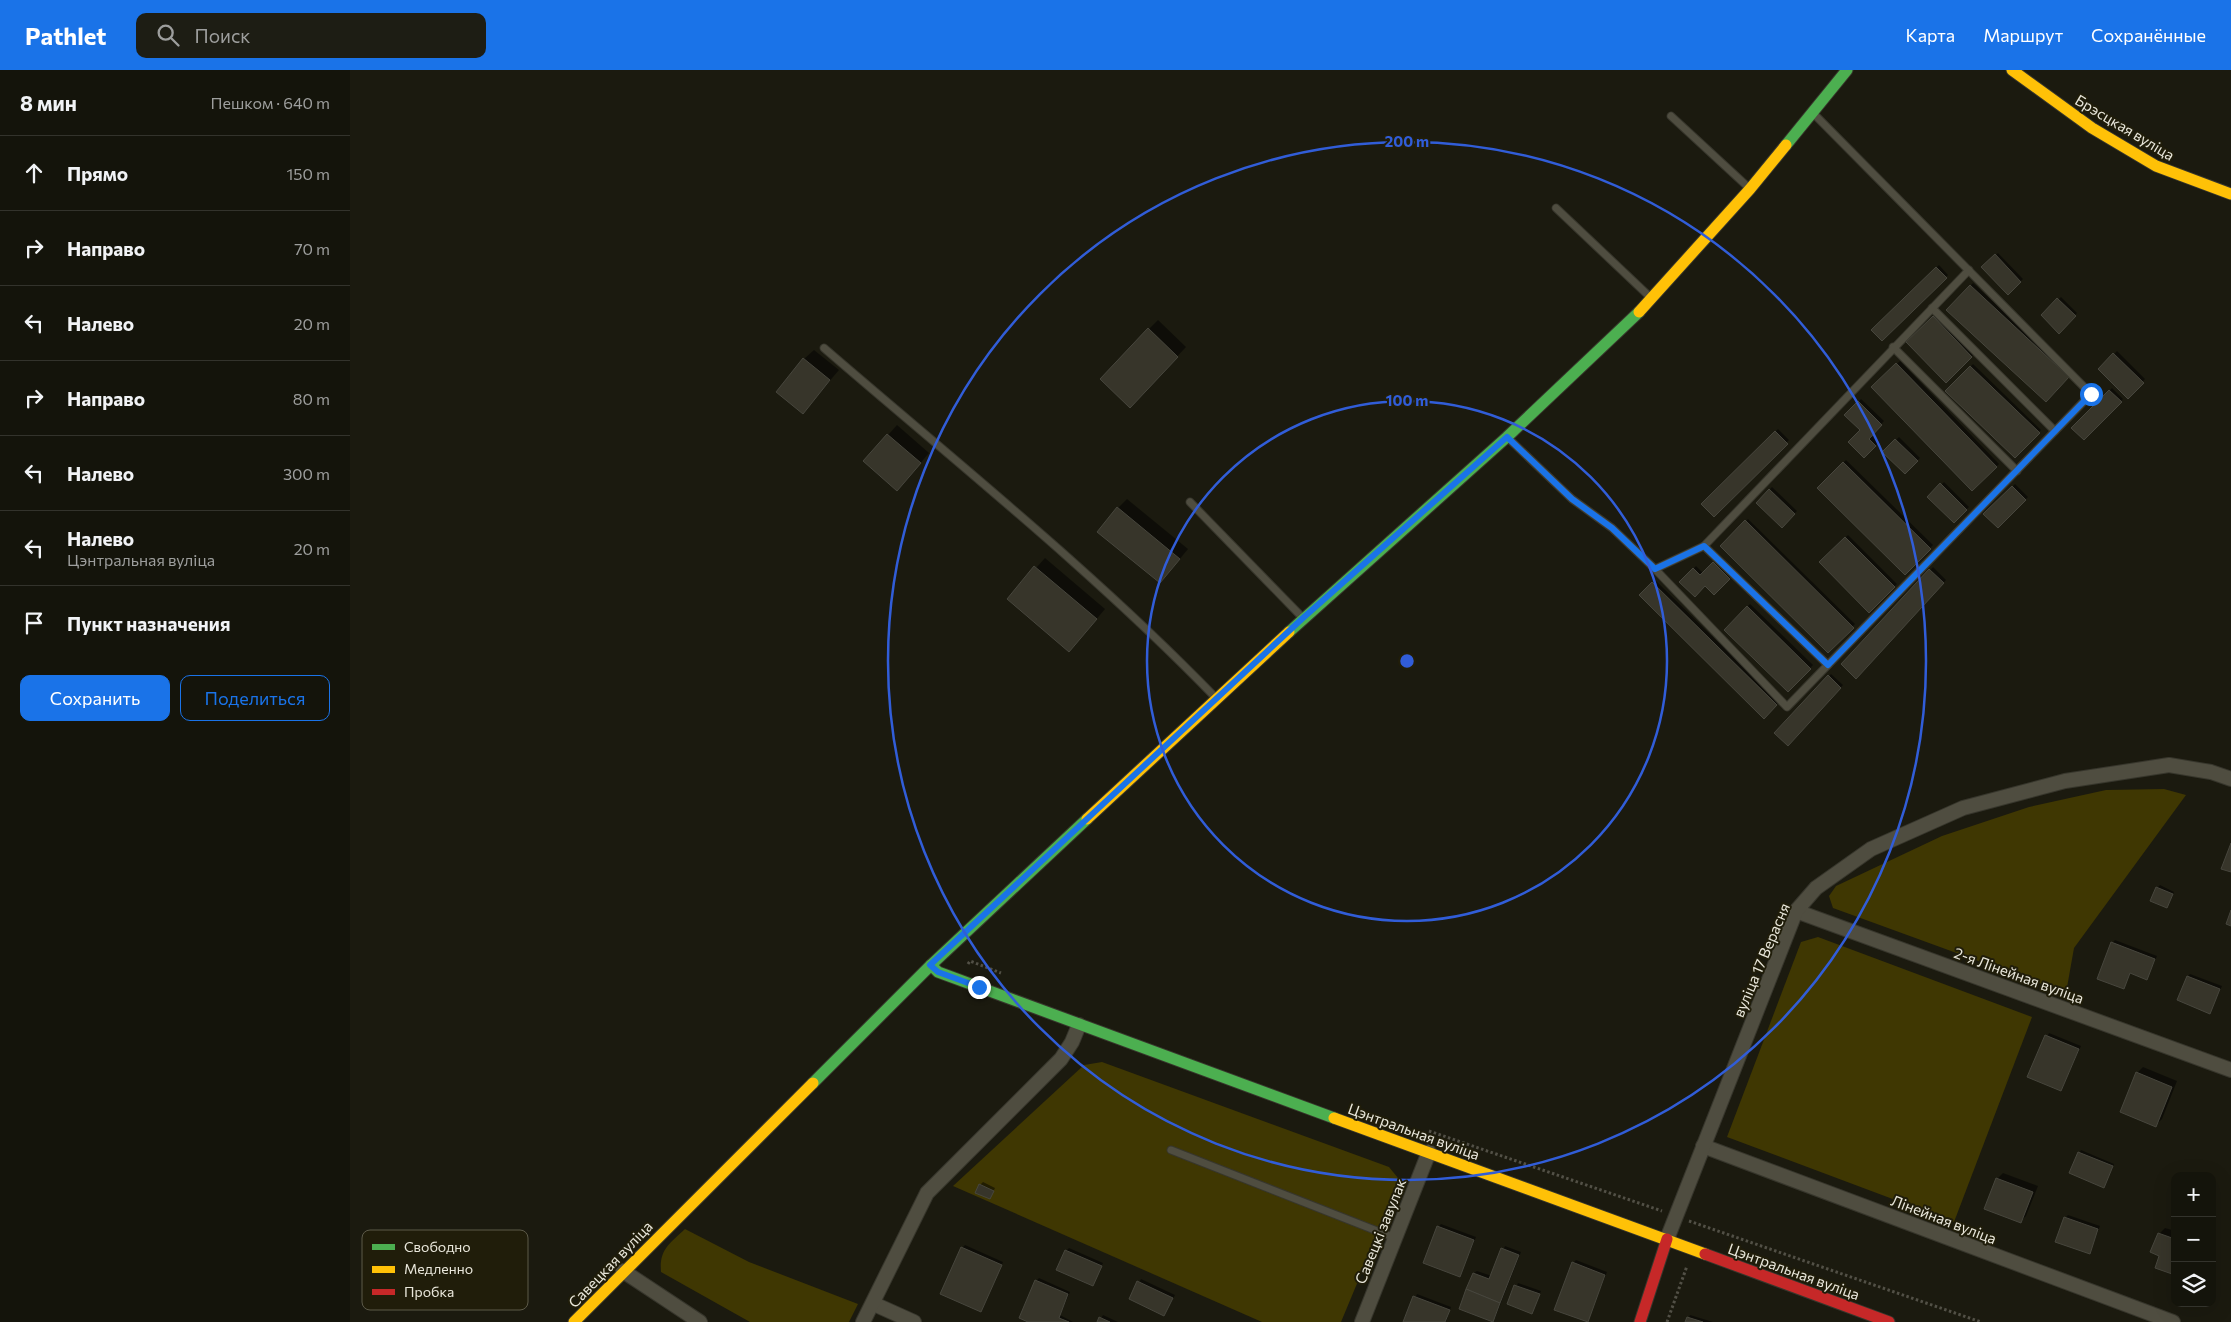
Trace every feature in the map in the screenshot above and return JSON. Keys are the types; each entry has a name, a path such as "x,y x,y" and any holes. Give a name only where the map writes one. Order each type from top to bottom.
{"street":[{"name":"Савецкая вуліца","path":"574,1322 930,965 1114,797 1216,698 1303,618 1507,437 1652,299 1750,189 1847,70"},
{"name":"Брэсцкая вуліца","path":"2012,70 2092,128 2156,166 2231,194"},
{"name":"вуліца 17 Верасня","path":"1640,1322 1666,1239 1796,911 1816,888 1871,849 1963,808 2065,781 2169,765 2211,772 2231,779"},
{"name":"2-я Лінейная вуліца","path":"1796,911 2231,1070"},
{"name":"Цэнтральная вуліца","path":"930,965 938,972 1079,1025 1889,1322"},
{"path":"863,1322 874,1304 927,1193 1061,1059 1072,1042 1079,1025"},
{"name":"Лінейная вуліца","path":"1703,1146 2172,1322"},
{"name":"Савецкі завулак","path":"1362,1322 1429,1152"},
{"path":"623,1271 700,1322"},
{"path":"874,1304 914,1322"}],"lane":[{"path":"1507,437 1572,499 1612,528 1655,569 1787,707 2091,394 1813,113"},
{"path":"1671,116 1750,189"},
{"path":"1556,208 1652,299"},
{"path":"1655,569 1704,546 1969,270"},
{"path":"1932,308 2055,431"},
{"path":"824,348 1156,636 1216,698"},
{"path":"1893,348 2016,471"},
{"path":"1190,502 1303,618"},
{"path":"1704,546 1828,665"},
{"path":"1171,1150 1395,1238"}],"path":[{"path":"954,978 970,961 1007,976"},
{"path":"1424,1129 1970,1320 1981,1322"},
{"path":"1667,1322 1702,1225"}],"shaded area":[{"path":"2164,789 2186,795 2074,948 2066,993 1833,908 1829,896 1836,886 1942,836 2029,807 2106,790"},
{"path":"1818,937 2032,1017 1954,1222 1727,1137 1801,942"},
{"path":"1102,1062 1389,1167 1398,1178 1396,1190 1341,1322 1262,1322 953,1186 1084,1065"},
{"path":"685,1229 749,1262 858,1304 849,1322 750,1322 661,1272 663,1253 670,1243"}],"building":[{"path":"1995,254 2021,282 2008,295 1981,267"},
{"path":"1936,267 1947,278 1882,341 1871,330"},
{"path":"1970,285 2069,377 2046,402 1946,310"},
{"path":"2057,298 2076,316 2059,334 2041,315"},
{"path":"1933,316 1972,357 1946,383 1906,342"},
{"path":"1148,328 1178,357 1130,408 1100,379"},
{"path":"2113,353 2144,383 2128,399 2098,369"},
{"path":"803,358 830,380 803,414 776,392"},
{"path":"1896,363 1997,467 1972,491 1871,387"},
{"path":"1970,366 2040,433 2015,458 1945,391"},
{"path":"2109,390 2122,402 2084,440 2071,428"},
{"path":"1858,401 1882,425 1869,439 1876,446 1864,458 1848,442 1860,430 1844,415"},
{"path":"1775,431 1788,444 1714,517 1701,504"},
{"path":"887,434 921,463 897,491 863,461"},
{"path":"1895,439 1918,461 1905,474 1882,452"},
{"path":"1843,462 1931,549 1905,575 1817,488"},
{"path":"1940,483 1967,510 1954,523 1927,497"},
{"path":"2012,486 2026,500 1998,528 1983,514"},
{"path":"1769,489 1795,514 1782,528 1756,503"},
{"path":"1117,507 1180,559 1160,583 1097,532"},
{"path":"1745,520 1854,628 1828,653 1720,546"},
{"path":"1845,537 1895,587 1869,613 1819,562"},
{"path":"1713,562 1730,579 1714,595 1705,586 1695,597 1679,582 1693,568 1700,575"},
{"path":"1034,566 1097,619 1069,652 1007,599"},
{"path":"1929,569 1944,583 1856,679 1841,664"},
{"path":"1652,582 1777,705 1764,719 1639,595"},
{"path":"1747,606 1811,669 1788,692 1724,630"},
{"path":"1828,675 1841,688 1788,746 1774,733"},
{"path":"2231,843 2231,872 2221,869"},
{"path":"2156,887 2173,894 2167,908 2150,901"},
{"path":"2231,910 2231,926 2226,924"},
{"path":"2111,942 2155,959 2147,980 2130,973 2124,989 2097,979"},
{"path":"2187,976 2220,989 2210,1014 2177,1000"},
{"path":"2045,1035 2079,1049 2061,1091 2027,1077"},
{"path":"2136,1072 2172,1087 2156,1127 2120,1112"},
{"path":"2078,1152 2113,1166 2104,1188 2069,1173"},
{"path":"1996,1178 2033,1192 2021,1223 1984,1209"},
{"path":"979,1184 994,1191 990,1199 975,1193"},
{"path":"2064,1217 2098,1229 2090,1254 2055,1242"},
{"path":"1437,1226 1474,1240 1460,1277 1423,1263"},
{"path":"2158,1233 2171,1238 2171,1274 2155,1268 2159,1256 2150,1252"},
{"path":"961,1247 1002,1265 981,1312 940,1294"},
{"path":"1501,1248 1519,1255 1500,1303 1466,1289 1473,1273 1489,1279"},
{"path":"1065,1250 1102,1266 1093,1286 1056,1270"},
{"path":"1572,1262 1605,1275 1588,1322 1554,1310"},
{"path":"1035,1280 1068,1294 1059,1318 1069,1322 1028,1322 1019,1318"},
{"path":"1137,1281 1173,1298 1164,1316 1129,1299"},
{"path":"1514,1285 1540,1294 1532,1314 1507,1304"},
{"path":"1466,1289 1500,1303 1493,1322 1459,1309"},
{"path":"1413,1296 1450,1310 1445,1322 1403,1322"},
{"path":"1099,1317 1110,1322 1097,1322"},
{"path":"1687,1317 1703,1322 1685,1322"}],"traffic: fast":[{"path":"1786,145 1847,70"},
{"path":"1289,632 1507,437 1639,312"},
{"path":"813,1083 931,965 1087,819"},
{"path":"931,965 938,972 1334,1118"}],"traffic: slow":[{"path":"2012,70 2092,128 2156,166 2231,194"},
{"path":"1639,312 1750,189 1786,145"},
{"path":"1087,819 1289,632"},
{"path":"574,1322 813,1083"},
{"path":"1334,1118 1705,1254"}],"traffic: jam":[{"path":"1640,1322 1667,1239"},
{"path":"1705,1254 1889,1322"}],"route":[{"path":"979,987 938,972 930,965 1114,797 1216,698 1303,618 1507,437 1572,499 1612,528 1655,569 1704,546 1828,665 2091,394"}]}
